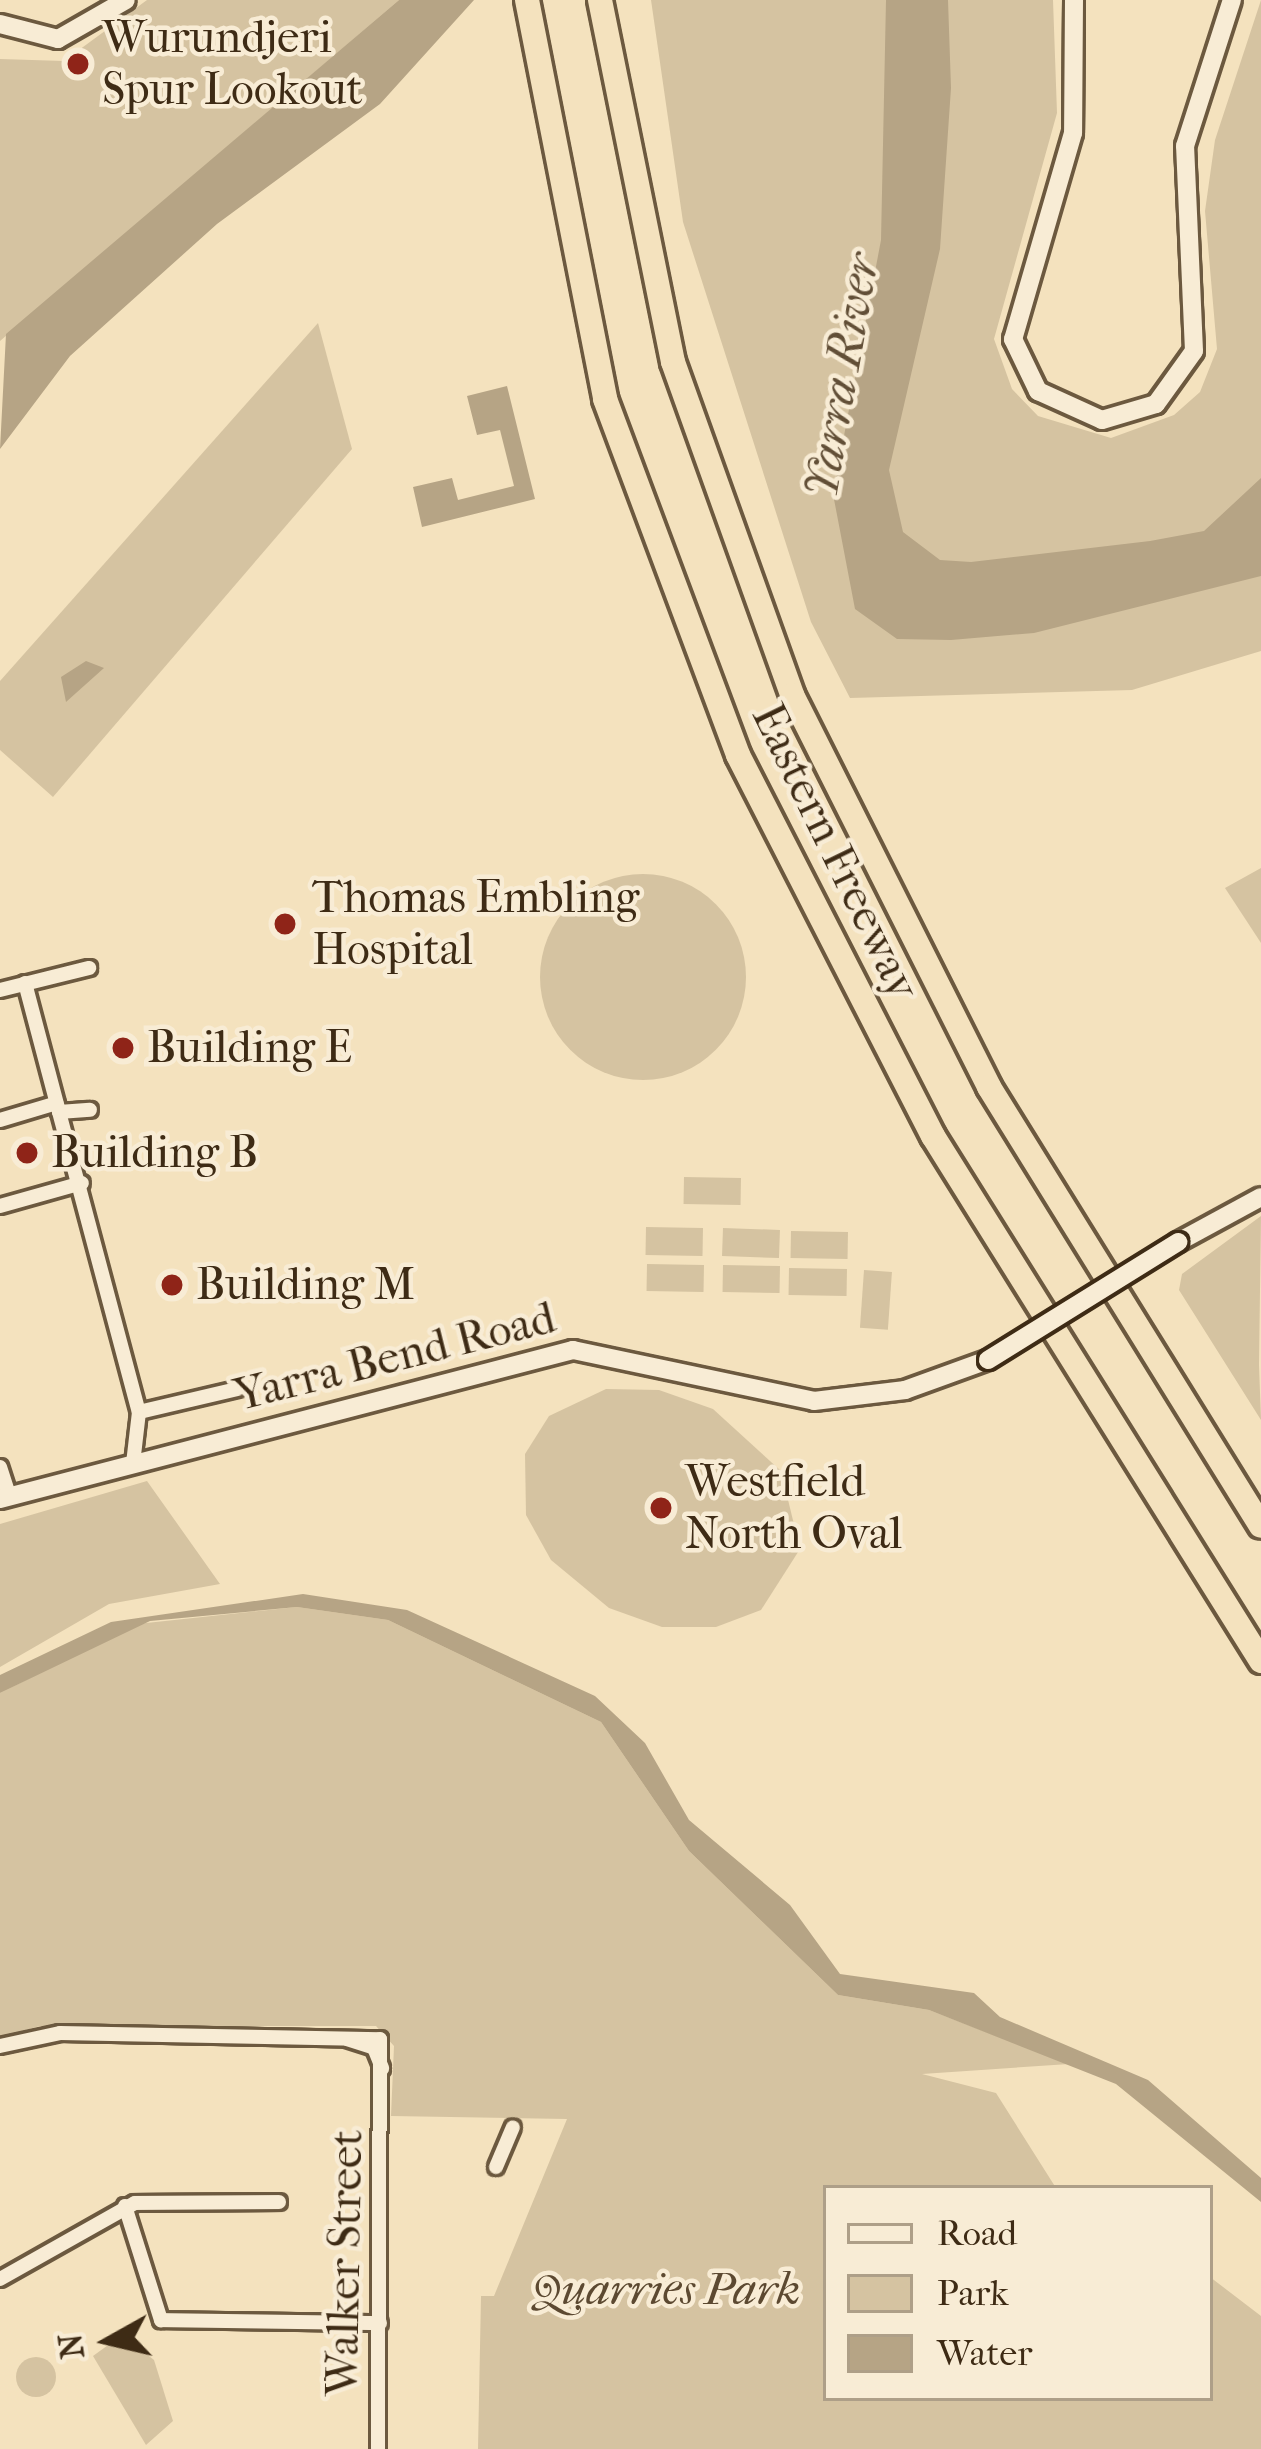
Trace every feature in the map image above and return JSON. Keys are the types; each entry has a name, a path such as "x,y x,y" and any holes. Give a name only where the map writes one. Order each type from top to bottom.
{"highway":[{"name":"Eastern Freeway","path":"527,0 605,399 738,755 933,1136 1261,1661"},
{"name":"Eastern Freeway","path":"600,0 667,339 792,695 989,1087 1261,1526"}],"street":[{"path":"0,24 58,39 126,0"},
{"path":"1074,0 1077,110 1013,339 1038,391 1102,420 1156,404 1194,351 1185,146 1232,0"},
{"path":"0,990 88,968"},
{"path":"25,983 82,1183 139,1412 133,1464"},
{"path":"0,1120 58,1107 90,1110"},
{"path":"0,1206 82,1183"},
{"name":"Yarra Bend Road","path":"5,1498 573,1350 814,1401 904,1390 988,1360 1178,1242 1261,1197"},
{"path":"139,1412 237,1389"},
{"path":"0,1467 5,1498"},
{"name":"Walker Street","path":"0,2046 60,2033 340,2038 377,2044 384,2079 378,2449"},
{"path":"496,2167 513,2127"},
{"path":"0,2278 125,2206 280,2202"},
{"path":"125,2206 161,2320 380,2324"}],"green space":[{"path":"147,0 399,0 0,341 0,59 64,61"},
{"path":"651,0 1053,0 1057,113 994,339 1012,389 1038,416 1111,438 1174,415 1200,392 1217,349 1205,211 1215,140 1261,0 1261,651 1132,690 850,698 811,622 683,222"},
{"path":"318,323 352,449 53,797 0,750 0,681"},
{"path":"1261,868 1261,943 1225,888"},
{"path":"643,874 682,882 716,904 738,938 746,977 738,1016 716,1050 682,1072 643,1080 604,1072 570,1050 548,1016 540,977 548,938 570,904 604,882"},
{"path":"684,1177 741,1178 741,1205 684,1204"},
{"path":"1261,1216 1261,1420 1179,1290 1182,1274"},
{"path":"646,1227 703,1228 703,1256 646,1255"},
{"path":"723,1228 780,1230 779,1258 722,1256"},
{"path":"791,1231 848,1232 848,1259 791,1258"},
{"path":"647,1264 704,1265 704,1292 647,1291"},
{"path":"723,1265 780,1266 780,1293 723,1292"},
{"path":"789,1268 847,1269 847,1296 789,1295"},
{"path":"864,1270 892,1272 888,1330 860,1328"},
{"name":"Westfield North Oval","path":"606,1389 659,1390 713,1409 781,1471 800,1549 761,1610 716,1627 662,1627 609,1608 551,1560 526,1515 525,1454 549,1416"},
{"path":"147,1481 220,1584 109,1604 0,1667 0,1524"},
{"name":"Quarries Park","path":"297,1607 388,1620 601,1722 689,1851 838,1995 929,2010 1069,2064 922,2074 996,2093 1054,2185 823,2185 823,2401 1213,2401 1213,2279 1261,2316 1261,2449 478,2449 481,2296 494,2296 567,2119 391,2116 394,2046 376,2026 40,2026 0,2037 0,1693 137,1624"},
{"path":"122,2335 154,2360 173,2421 146,2445 93,2356"},
{"path":"36,2357 50,2363 56,2377 50,2391 36,2397 22,2391 16,2377 22,2363"}],"water":[{"path":"399,0 474,0 380,104 217,224 70,356 0,449 6,334"},
{"path":"886,0 948,0 951,88 940,249 889,470 903,532 940,560 971,562 1150,541 1204,531 1261,478 1261,576 1034,633 951,640 897,639 855,609 833,494 881,240"},
{"path":"507,386 535,499 422,527 413,487 452,478 458,500 514,486 500,430 477,435 467,396"},
{"path":"86,661 104,668 66,702 61,677"},
{"path":"303,1594 407,1610 595,1696 645,1743 689,1820 790,1905 840,1974 974,1993 1000,2017 1148,2080 1261,2178 1261,2202 1116,2084 929,2010 838,1995 689,1851 601,1722 388,1620 297,1607 150,1621 0,1693 0,1675 111,1622"}],"place":[{"name":"Wurundjeri Spur Lookout","path":"78,64"},
{"name":"Thomas Embling Hospital","path":"285,924"},
{"name":"Building E","path":"123,1048"},
{"name":"Building B","path":"27,1153"},
{"name":"Building M","path":"172,1285"},
{"name":"Westfield North Oval","path":"661,1508"}],"water label":[{"name":"Yarra River","path":"842,376"}]}
